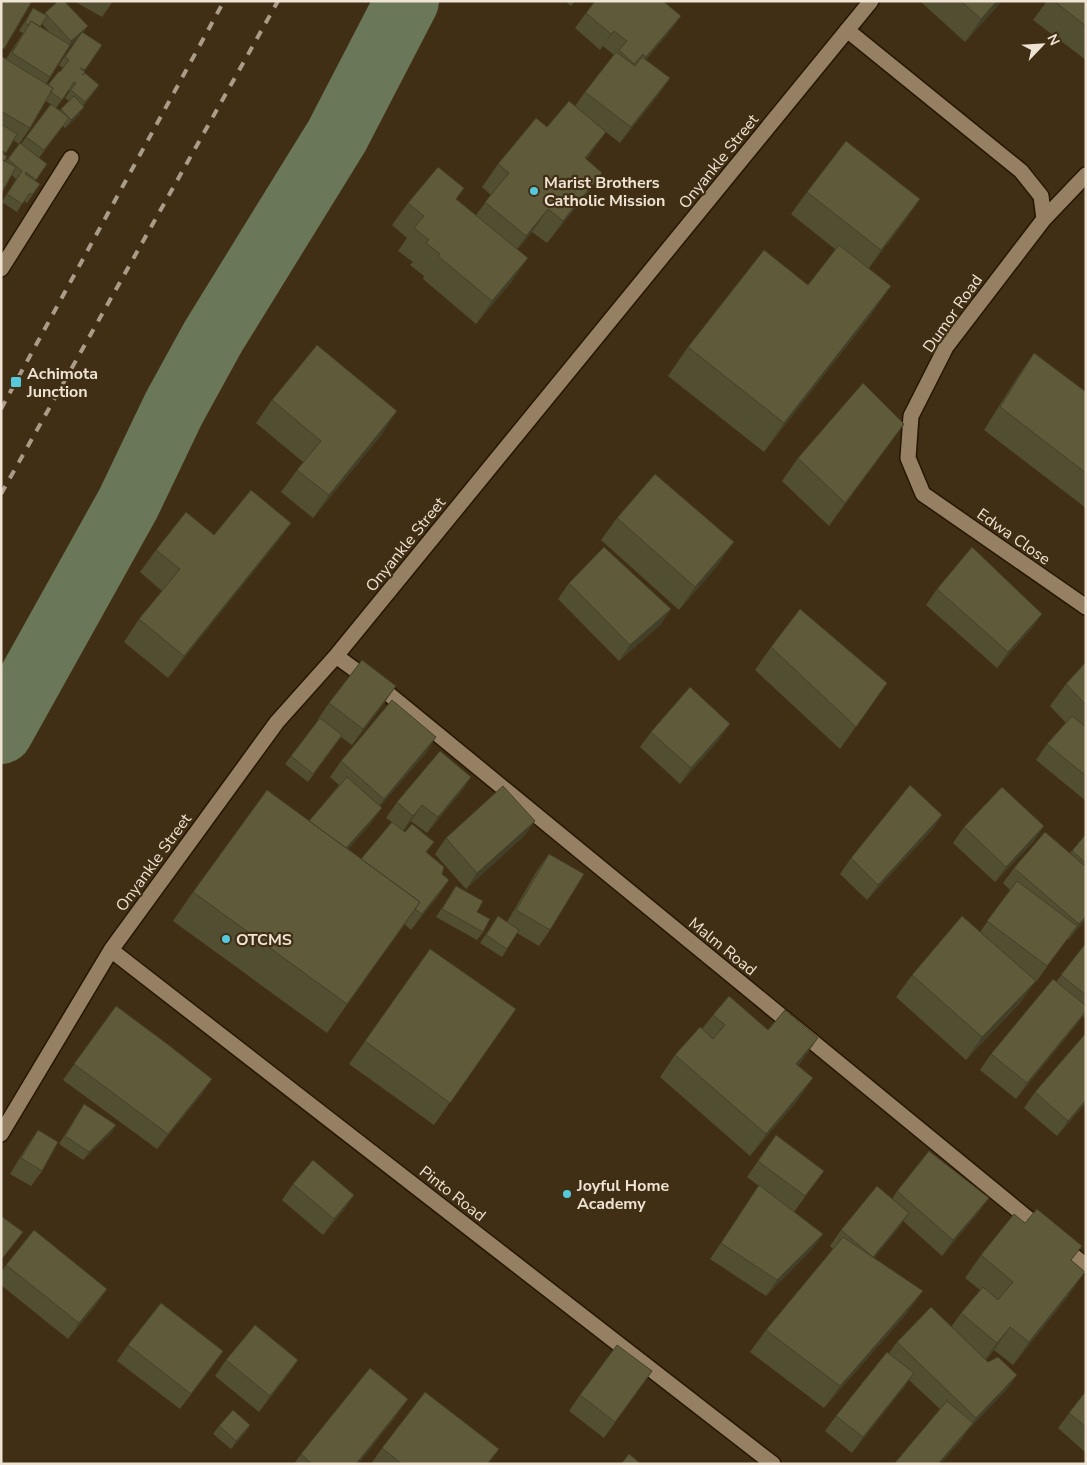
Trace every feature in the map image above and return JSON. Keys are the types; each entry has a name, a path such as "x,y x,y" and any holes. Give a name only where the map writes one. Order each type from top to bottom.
{"street":[{"name":"Onyankle Street","path":"1,1134 111,950 277,722 336,656 871,1"},
{"path":"847,30 1021,171 1041,196 1044,219"},
{"path":"1,269 71,158"},
{"name":"Dumor Road","path":"923,494 908,458 910,416 946,347 1044,219 1086,175"},
{"name":"Edwa Close","path":"923,494 1086,607"},
{"name":"Malm Road","path":"336,656 399,703 1086,1266"},
{"name":"Pinto Road","path":"111,950 774,1464"}],"building":[{"path":"1,1 32,1 4,49 1,48"},
{"path":"58,1 64,1 88,26 71,41 45,13"},
{"path":"595,1 663,1 681,16 646,57 643,54 634,64 619,50 627,41 614,31 611,34 586,13"},
{"path":"961,1 997,1 981,19"},
{"path":"1054,1 1086,1 1086,26"},
{"path":"33,8 47,16 40,27 31,21 29,25 25,23"},
{"path":"31,21 70,45 50,77 12,53"},
{"path":"82,32 102,45 85,70 80,68 85,72 82,75 85,73 99,85 85,102 71,90 76,83 74,82 62,100 51,92 53,88 48,85 69,60 65,57"},
{"path":"616,52 635,66 642,57 670,78 631,127 585,92"},
{"path":"1,56 53,88 30,128 1,111"},
{"path":"74,96 84,107 71,120 61,109"},
{"name":"Marist Brothers Catholic Mission","path":"569,101 606,132 585,158 602,173 563,221 548,209 526,236 485,202 509,173 498,164 536,118 547,127"},
{"path":"51,104 69,118 44,150 26,137"},
{"path":"1,124 17,134 6,153 1,150"},
{"path":"846,141 920,199 881,250 807,192"},
{"path":"20,143 47,164 36,180 26,172 25,174 40,184 22,204 7,194 22,171 8,159"},
{"path":"1,153 7,156 5,161 1,159"},
{"path":"1,159 16,167 1,194"},
{"path":"438,167 464,188 456,199 528,258 492,301 438,256 440,254 426,243 429,240 414,228 424,216 408,203"},
{"path":"839,245 891,286 784,423 688,347 764,250 808,285"},
{"path":"317,345 397,411 329,495 297,470 321,441 272,400"},
{"path":"1034,353 1086,392 1086,473 1000,407"},
{"path":"863,383 904,424 845,503 798,458"},
{"path":"655,474 734,542 695,587 617,518"},
{"path":"251,490 291,523 184,656 139,619 180,569 156,550 186,512 214,535"},
{"path":"604,547 671,609 630,645 569,583"},
{"path":"972,547 1042,614 1008,652 937,589"},
{"path":"800,609 887,683 856,727 771,647"},
{"path":"362,660 396,686 363,729 329,703"},
{"path":"1086,662 1086,705 1066,684"},
{"path":"690,687 730,724 691,768 651,732"},
{"path":"392,700 436,737 384,799 341,761"},
{"path":"1072,716 1086,727 1086,776 1047,744"},
{"path":"320,718 342,735 313,774 291,756"},
{"path":"440,751 471,777 438,817 422,805 413,816 397,802"},
{"path":"347,777 382,808 346,848 309,821"},
{"path":"910,785 942,815 878,885 851,858"},
{"path":"503,786 535,821 477,873 446,838"},
{"path":"1002,787 1044,826 1006,867 964,827"},
{"path":"267,790 420,902 347,1004 193,892"},
{"path":"392,822 405,832 412,824 434,842 426,852 444,867 442,874 449,880 422,914 415,909 420,902 361,859"},
{"path":"1045,832 1086,867 1086,916 1079,924 1014,868"},
{"path":"1086,834 1086,863 1072,851"},
{"path":"549,854 584,874 550,930 516,910"},
{"path":"1017,881 1077,926 1047,966 987,921"},
{"path":"456,886 483,901 477,912 490,919 483,932 442,909"},
{"path":"498,916 519,930 507,949 486,935"},
{"path":"962,916 1036,981 982,1037 912,975"},
{"path":"1086,943 1086,995 1061,975"},
{"path":"430,949 516,1009 450,1103 365,1041"},
{"path":"1053,979 1086,1006 1086,1011 1027,1083 991,1054"},
{"path":"729,996 768,1030 785,1010 818,1038 796,1064 813,1078 766,1134 675,1055 700,1027 713,1039 725,1025 713,1015"},
{"path":"116,1006 212,1079 168,1134 74,1064"},
{"path":"1086,1033 1086,1100 1068,1121 1035,1092"},
{"path":"84,1104 116,1125 89,1152 65,1136"},
{"path":"38,1130 58,1142 42,1171 21,1158"},
{"path":"776,1135 824,1171 805,1196 758,1161"},
{"path":"929,1151 989,1198 953,1240 897,1191"},
{"path":"313,1160 354,1195 334,1219 293,1184"},
{"path":"759,1185 823,1234 777,1280 721,1243"},
{"path":"877,1186 909,1213 873,1257 841,1230"},
{"path":"1037,1209 1082,1246 1071,1260 1085,1272 1029,1342 1010,1327 997,1343 961,1313 983,1287 998,1300 1013,1282 981,1255 1014,1214 1025,1223"},
{"path":"1,1216 23,1232 2,1259 1,1259"},
{"path":"34,1230 107,1289 79,1323 6,1265"},
{"path":"843,1237 923,1291 840,1386 766,1330"},
{"path":"161,1303 223,1351 191,1394 128,1345"},
{"path":"931,1307 988,1362 998,1357 1017,1375 976,1418 897,1342"},
{"path":"255,1325 298,1360 270,1396 226,1360"},
{"path":"617,1345 652,1371 615,1422 580,1395"},
{"path":"887,1352 914,1373 863,1437 836,1416"},
{"path":"370,1368 408,1399 356,1464 312,1464 301,1454"},
{"path":"1086,1391 1086,1427 1069,1413"},
{"path":"425,1392 499,1449 487,1464 402,1464 382,1448"},
{"path":"947,1401 973,1423 938,1464 894,1464"},
{"path":"233,1410 250,1425 236,1441 219,1426"},
{"path":"629,1454 641,1464 621,1464"}],"waterway":[{"path":"1,732 128,504 174,408 213,337 337,136 407,1"}],"railway":[{"path":"1,409 224,1"},
{"path":"1,494 278,1"}],"place":[{"name":"Marist Brothers Catholic Mission","path":"534,191"},
{"name":"Achimota Junction","path":"16,382"},
{"name":"OTCMS","path":"226,939"},
{"name":"Joyful Home Academy","path":"567,1194"}]}
